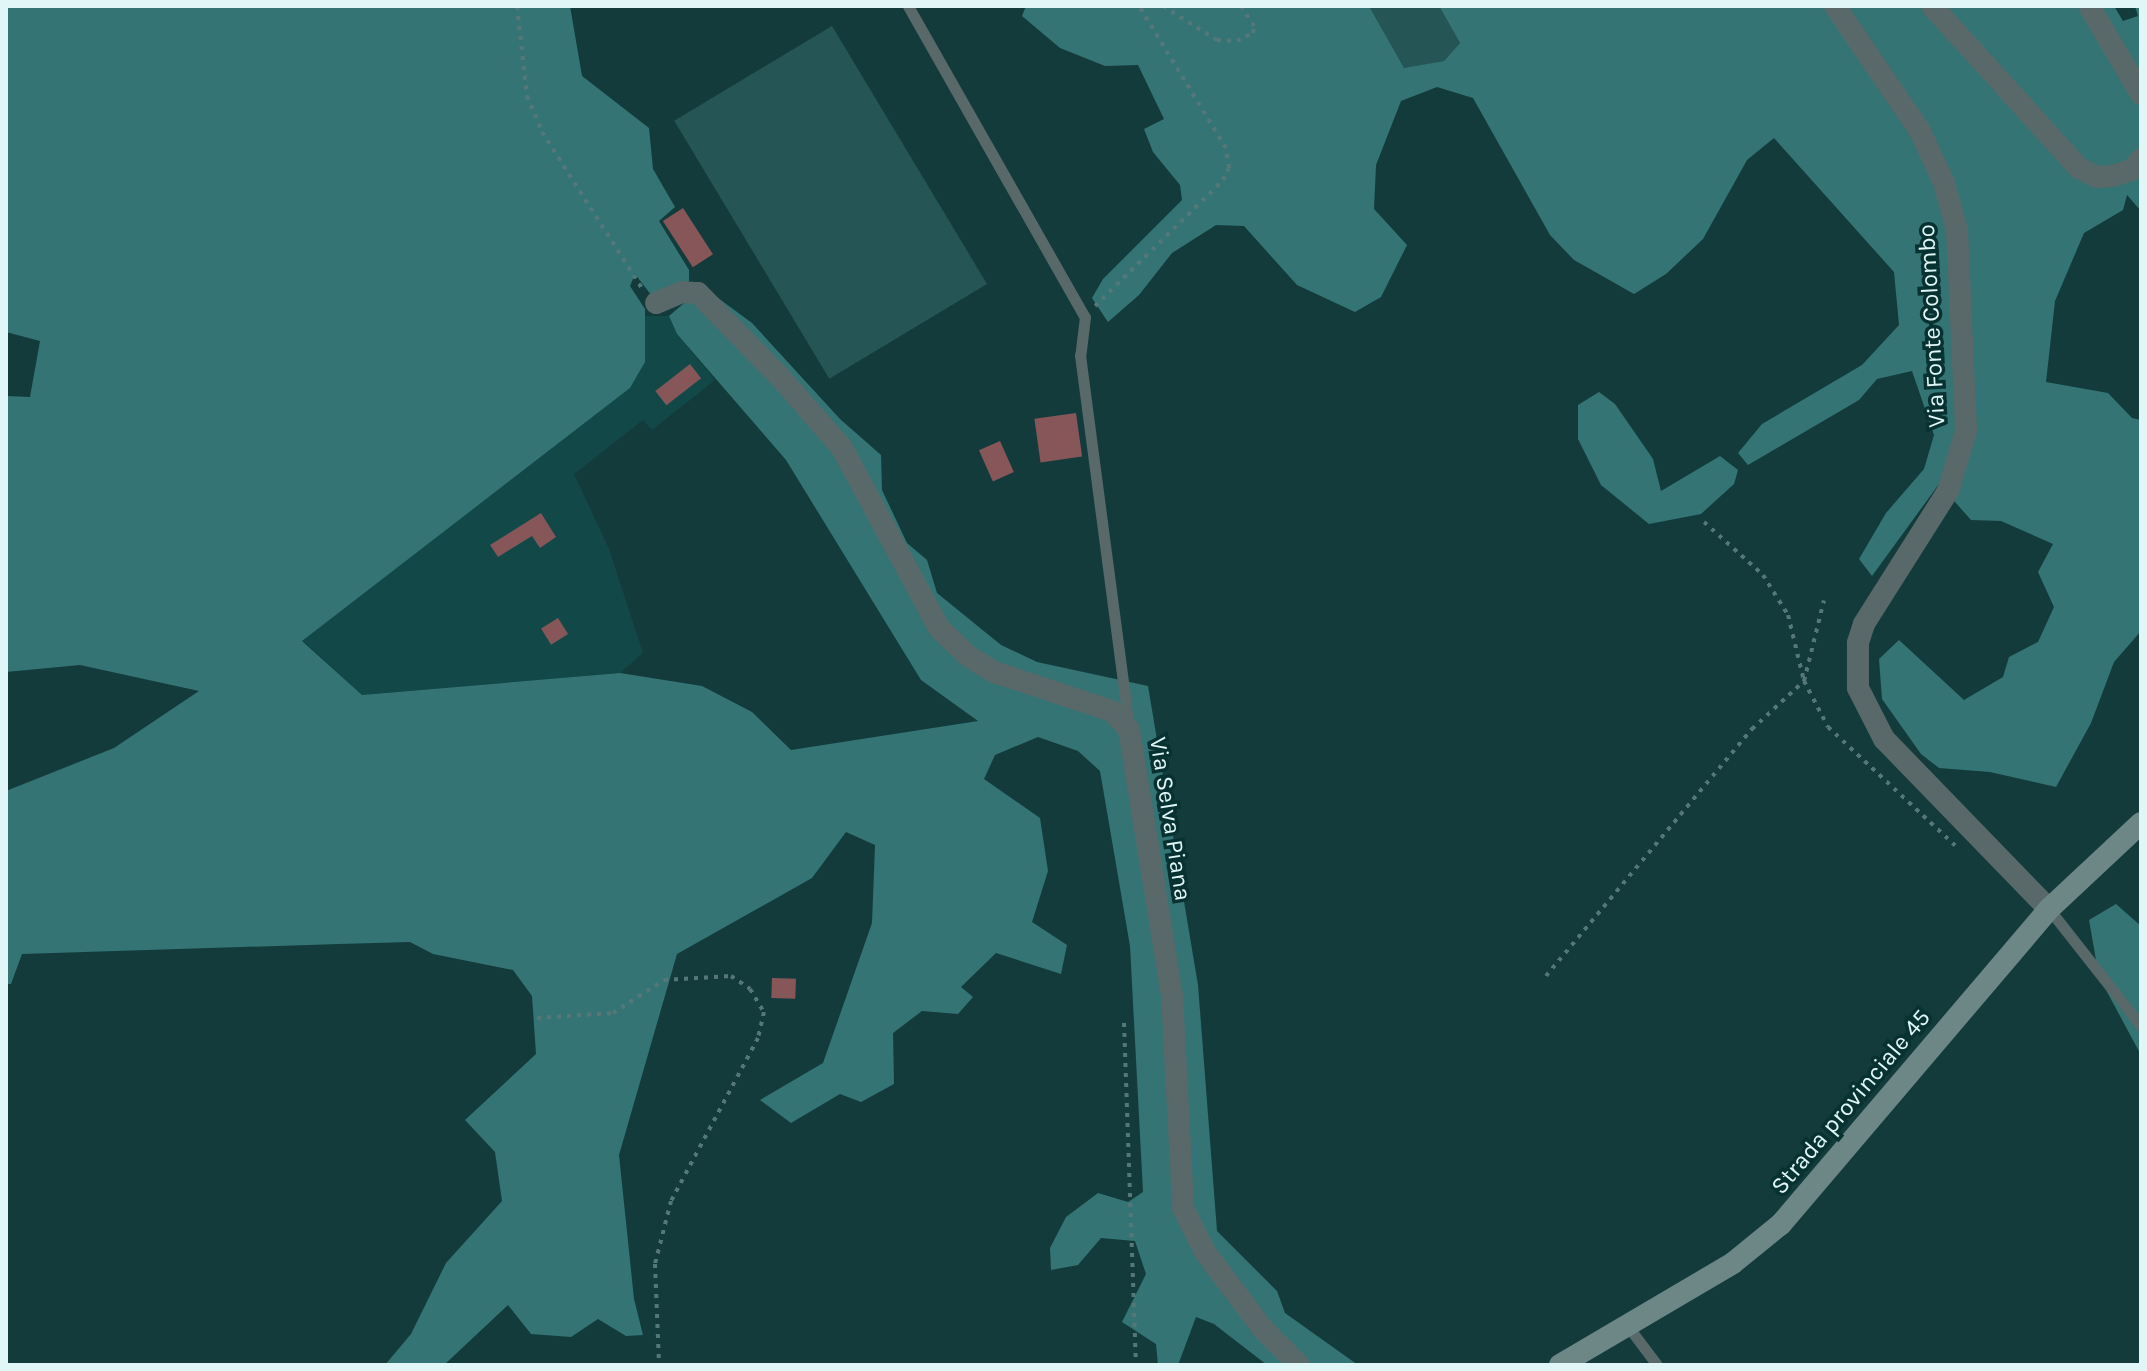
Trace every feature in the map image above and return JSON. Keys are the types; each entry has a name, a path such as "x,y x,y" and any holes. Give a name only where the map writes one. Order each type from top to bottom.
{"main road":[{"name":"Strada provinciale 45","path":"1560,1365 1733,1263 1781,1224 2049,909 2141,823"}],"street":[{"name":"Via Fonte Colombo","path":"1835,6 1920,131 1944,183 1957,230 1966,431 1948,491 1864,624 1858,643 1858,688 1866,713 1890,746 2049,909"},
{"path":"1932,6 2079,168 2097,177 2112,176 2132,170 2141,159"},
{"path":"2089,6 2141,94"},
{"name":"Via Selva Piana","path":"658,303 682,292 698,293 710,302 842,448 939,628 994,672 1092,702 1112,711 1129,730 1172,995 1183,1208 1205,1252 1263,1329 1299,1365"}],"lane":[{"path":"908,6 1085,317 1080,355 1129,730"},
{"path":"2049,909 2141,1026"},
{"path":"1627,1325 1657,1365"}],"path":[{"path":"517,6 527,96 542,132 658,303"},
{"path":"1085,317 1223,180 1229,168 1226,148 1139,6"},
{"path":"1163,6 1217,40 1237,41 1253,33 1254,26 1241,6"},
{"path":"1546,976 1752,729 1804,681 1824,600"},
{"path":"537,1018 602,1015 664,980 731,976 750,989 764,1012 758,1038 671,1201 655,1264 659,1365"},
{"path":"1124,1023 1136,1365"}],"shaded area":[{"path":"6,6 570,6 582,76 649,128 653,169 675,207 659,221 689,270 689,281 655,300 635,274 630,286 645,309 645,362 630,388 302,641 362,695 620,673 702,686 752,712 791,750 978,721 921,680 786,460 677,334 669,316 690,298 714,295 752,323 840,419 881,455 882,490 907,543 927,560 937,593 1001,645 1037,662 1148,686 1198,985 1217,1231 1277,1291 1285,1313 1358,1365 1267,1365 1214,1324 1196,1317 1178,1365 1158,1365 1156,1344 1122,1322 1146,1274 1135,1241 1101,1238 1078,1265 1051,1270 1050,1248 1066,1217 1098,1193 1128,1202 1143,1192 1130,946 1100,771 1078,751 1038,737 995,755 984,779 1040,818 1048,871 1032,922 1067,945 1061,974 996,953 961,987 973,997 958,1014 922,1011 893,1033 894,1084 861,1102 840,1094 791,1123 760,1100 823,1063 872,923 875,845 846,832 812,878 677,954 619,1155 634,1299 643,1335 626,1336 598,1319 571,1337 531,1334 508,1305 444,1365 385,1365 411,1334 446,1263 502,1201 495,1152 465,1120 536,1054 532,996 513,970 433,954 410,942 22,954 11,984 6,984 6,791 114,748 199,691 80,665 6,672 6,396 30,397 40,341 6,332"},
{"path":"1026,6 1369,6 1404,68 1444,61 1460,43 1439,6 2114,6 2123,21 2138,16 2135,6 2141,6 2141,211 2127,195 2123,210 2084,233 2055,301 2046,382 2108,393 2132,418 2141,420 2141,631 2114,662 2091,723 2056,787 1990,772 1939,768 1921,754 1882,699 1879,659 1899,640 1964,700 2003,677 2009,657 2038,642 2054,607 2038,572 2053,544 2001,521 1971,520 1939,484 1872,576 1859,559 1886,513 1924,469 1934,435 1912,371 1877,379 1859,400 1748,465 1738,453 1762,424 1862,365 1899,325 1894,272 1774,138 1747,160 1703,239 1666,274 1634,294 1574,260 1550,235 1473,98 1437,87 1401,101 1376,165 1374,209 1407,245 1381,297 1355,312 1297,285 1244,226 1216,225 1172,253 1139,295 1108,322 1092,298 1103,279 1182,200 1180,185 1153,152 1144,129 1164,119 1138,65 1105,66 1060,48 1022,16"},
{"path":"1369,6 1439,6 1460,43 1444,61 1404,69"},
{"path":"832,26 987,284 829,379 674,121"},
{"path":"645,316 669,316 677,334 715,380 652,430 643,420 574,474 609,549 643,653 620,673 362,695 302,640 630,388 645,362"},
{"path":"1599,392 1615,404 1653,459 1661,491 1720,456 1738,470 1734,484 1701,514 1649,524 1601,485 1578,439 1578,405"},
{"path":"2116,904 2141,926 2141,1055 2099,977 2089,920"}],"building":[{"path":"683,208 713,254 693,267 663,221"},
{"path":"690,364 701,378 666,405 655,391"},
{"path":"1076,413 1082,457 1041,462 1034,419"},
{"path":"1000,441 1014,472 993,481 979,450"},
{"path":"541,513 556,537 540,548 532,536 498,557 490,545"},
{"path":"558,618 568,634 551,645 541,629"},
{"path":"772,978 796,979 795,999 771,998"}]}
